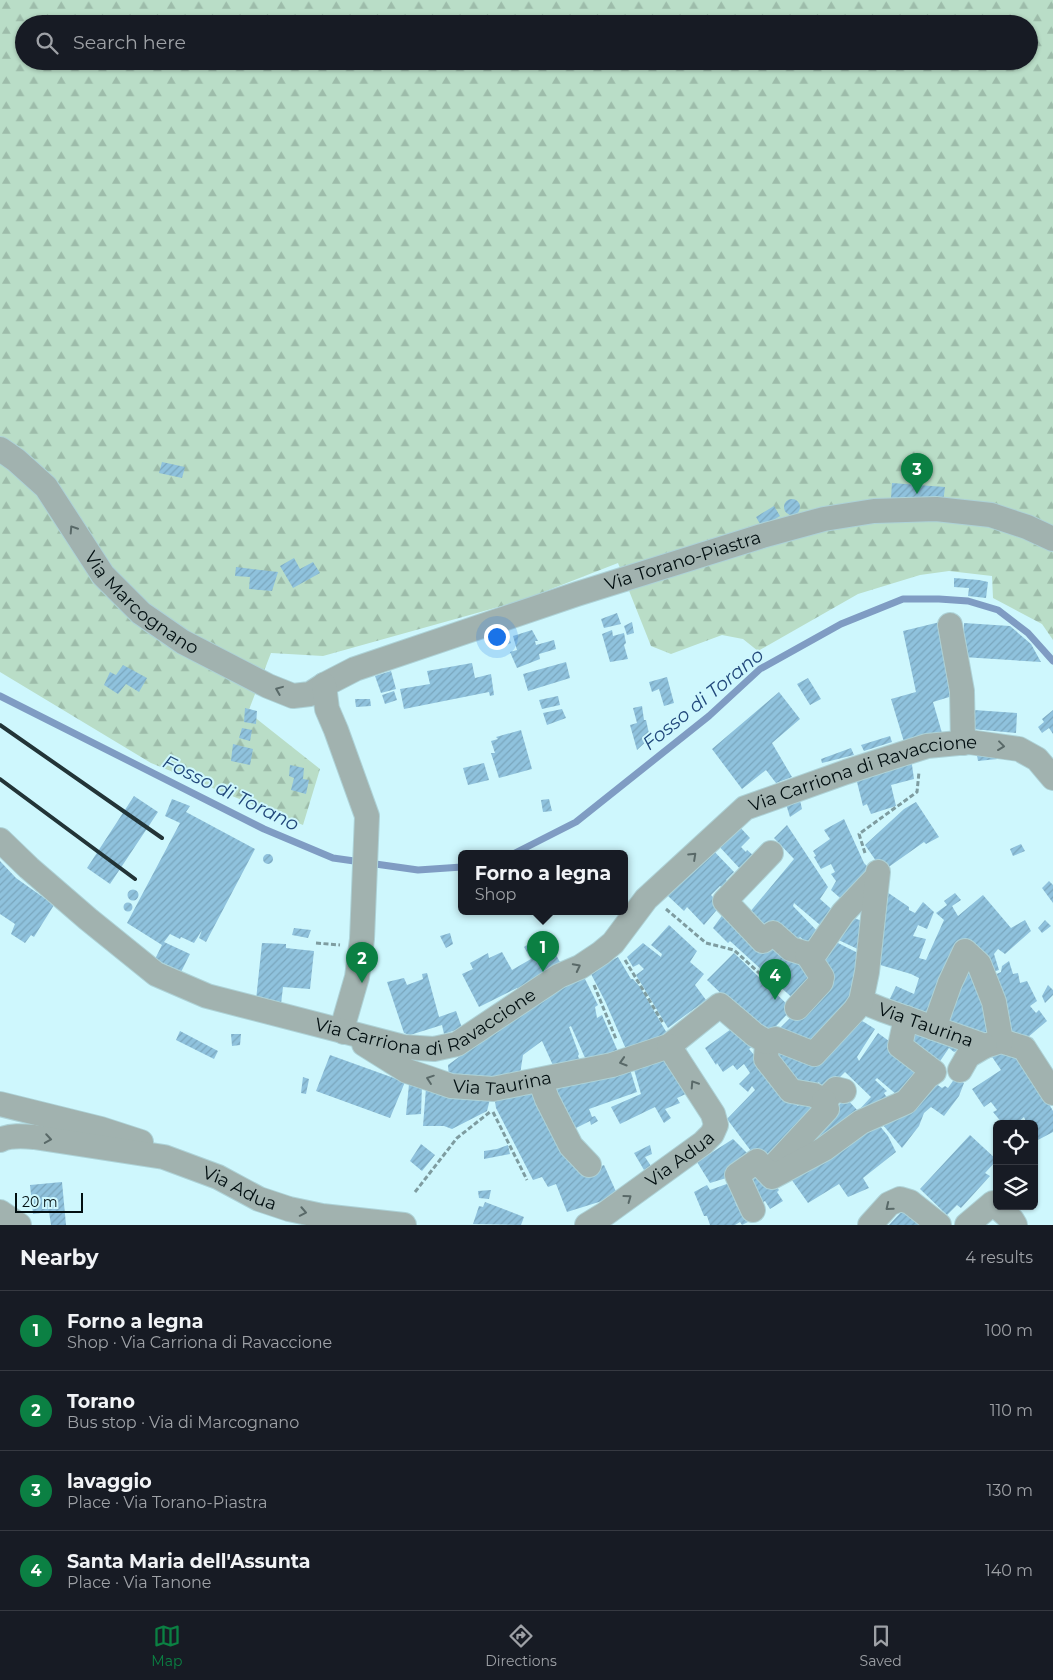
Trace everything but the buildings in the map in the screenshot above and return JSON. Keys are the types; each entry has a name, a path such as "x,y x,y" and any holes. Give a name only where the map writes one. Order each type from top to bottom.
{"street":[{"name":"Via Marcognano","path":"0,449 16,460 46,487 103,575 141,613 183,642 268,686 293,696 310,694 324,685"},
{"name":"Via Torano-Piastra","path":"324,685 356,669 576,594 762,536 824,519 874,511 936,509 991,515 1027,527 1053,539"},
{"path":"950,625 962,691 962,743"},
{"path":"324,685 328,710 367,816 362,939 358,977 344,1022 344,1032"},
{"name":"Via Carriona di Ravaccione","path":"0,840 80,913 156,974 207,996 404,1047 434,1049 457,1044 559,976 584,969 613,943 646,899 745,808 927,746 962,743 1020,749 1037,759 1053,778"},
{"path":"771,853 725,901 762,941 773,933 791,949 807,954 816,952 843,913 878,875"},
{"name":"Via Taurina","path":"344,1032 407,1070 451,1086 493,1089 626,1062 669,1046 720,1005 766,1042 776,1039 814,1054 861,1001 878,875"},
{"path":"934,1028 950,983 965,951 979,964 994,1002 993,1043 968,1056 960,1070"},
{"path":"797,1008 821,982 822,977 807,954"},
{"name":"Via Taurina","path":"861,1001 934,1028 993,1043 1024,1048 1053,1093"},
{"path":"753,1210 737,1175 757,1161 772,1177 824,1149 861,1122 906,1102 927,1077 934,1072 900,1046 906,1018"},
{"path":"766,1042 766,1059 791,1091 834,1096 827,1109 768,1172"},
{"name":"Via Adua","path":"587,1225 703,1143 712,1134 716,1125 713,1114 669,1046"},
{"path":"540,1080 547,1099 571,1146 589,1165"},
{"name":"Via Adua","path":"0,1104 131,1138 149,1146 164,1157"},
{"name":"Via Adua","path":"0,1140 17,1136 34,1137 164,1157 218,1177 260,1199 289,1209 322,1216 404,1225"},
{"path":"870,1225 890,1204 900,1199 910,1202 939,1225"},
{"path":"967,1225 993,1203 1015,1225"},
{"path":"0,1212 19,1225"}],"path":[{"path":"878,875 863,850 859,834 917,792 919,774 913,751"},
{"path":"664,908 706,944 734,950 797,1008"},
{"path":"623,956 669,1033 669,1046"},
{"path":"584,969 626,1062"},
{"path":"415,1192 457,1138 492,1110 527,1180"}],"green space":[{"path":"0,0 1053,0 1053,640 1042,624 993,598 992,576 949,571 920,575 858,594 758,651 743,639 722,635 671,654 651,646 618,563 523,600 323,656 271,653 248,712 320,769 303,825 151,763 0,672"}],"waterway":[{"name":"Fosso di Torano","path":"521,850 576,822 709,716 760,669 841,624 903,599 968,601 998,610 1028,633 1053,661"},
{"name":"Fosso di Torano","path":"0,696 264,829 333,858 418,870 458,867"}],"railway":[{"path":"0,725 162,838"},
{"path":"0,779 135,879"}],"place":[{"name":"lavaggio","path":"917,494"},
{"name":"Forno a legna","path":"543,972"},
{"name":"Torano","path":"362,983"},
{"name":"Santa Maria dell'Assunta","path":"775,1000"}]}
